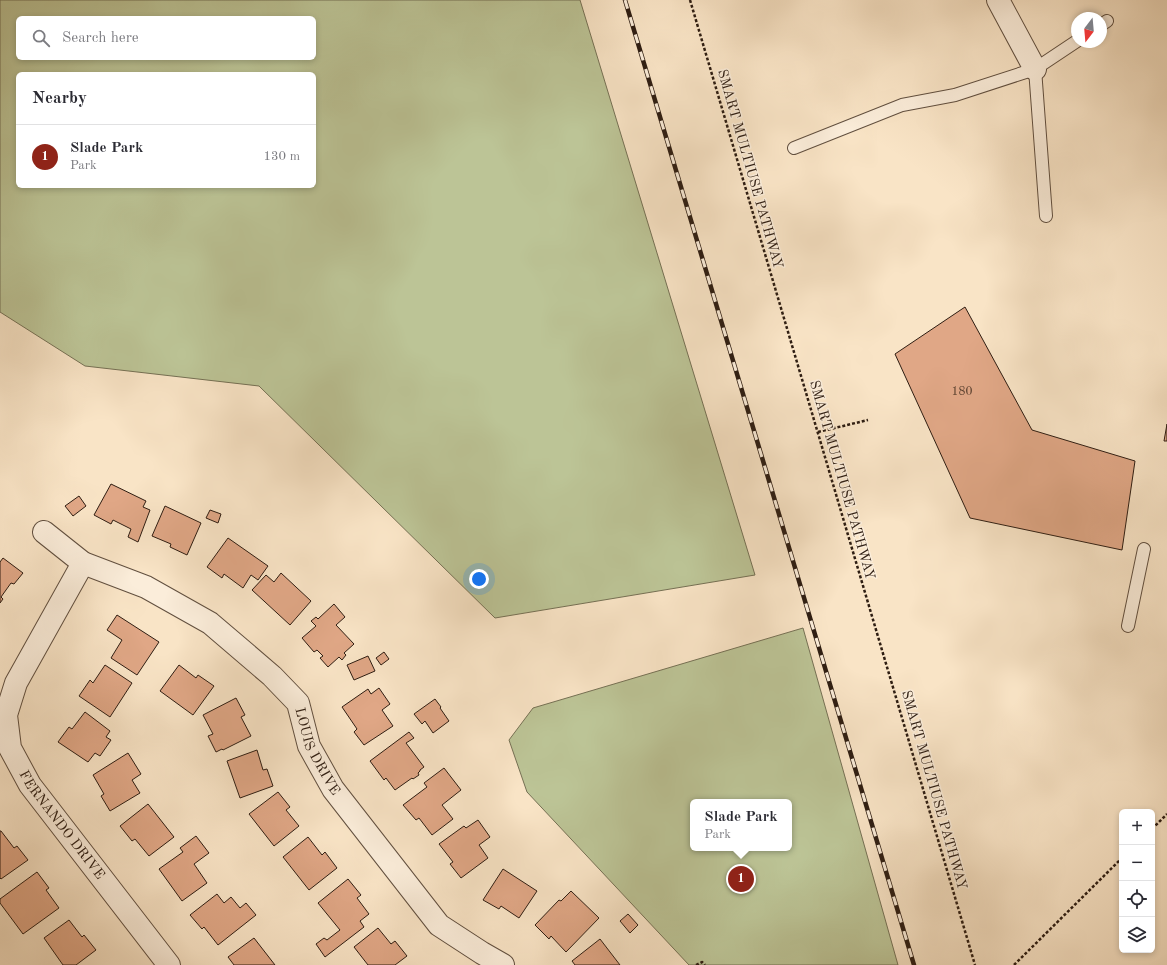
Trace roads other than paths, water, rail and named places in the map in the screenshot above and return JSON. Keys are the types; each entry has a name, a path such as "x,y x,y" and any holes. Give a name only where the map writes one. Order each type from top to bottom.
{"street":[{"path":"998,0 1034,69"},
{"name":"LOUIS DRIVE","path":"44,532 83,563 146,587 210,623 272,676 298,702 309,746 333,789 439,925 503,965"},
{"name":"FERNANDO DRIVE","path":"83,563 16,683 3,714 10,748 30,785 169,965"}],"lane":[{"path":"794,148 902,105 954,96 1034,69 1071,45"},
{"path":"1034,69 1046,216"},
{"path":"1128,626 1144,549"}],"railway":[{"path":"625,0 914,965"}],"place":[{"name":"Slade Park","path":"741,879"}]}
